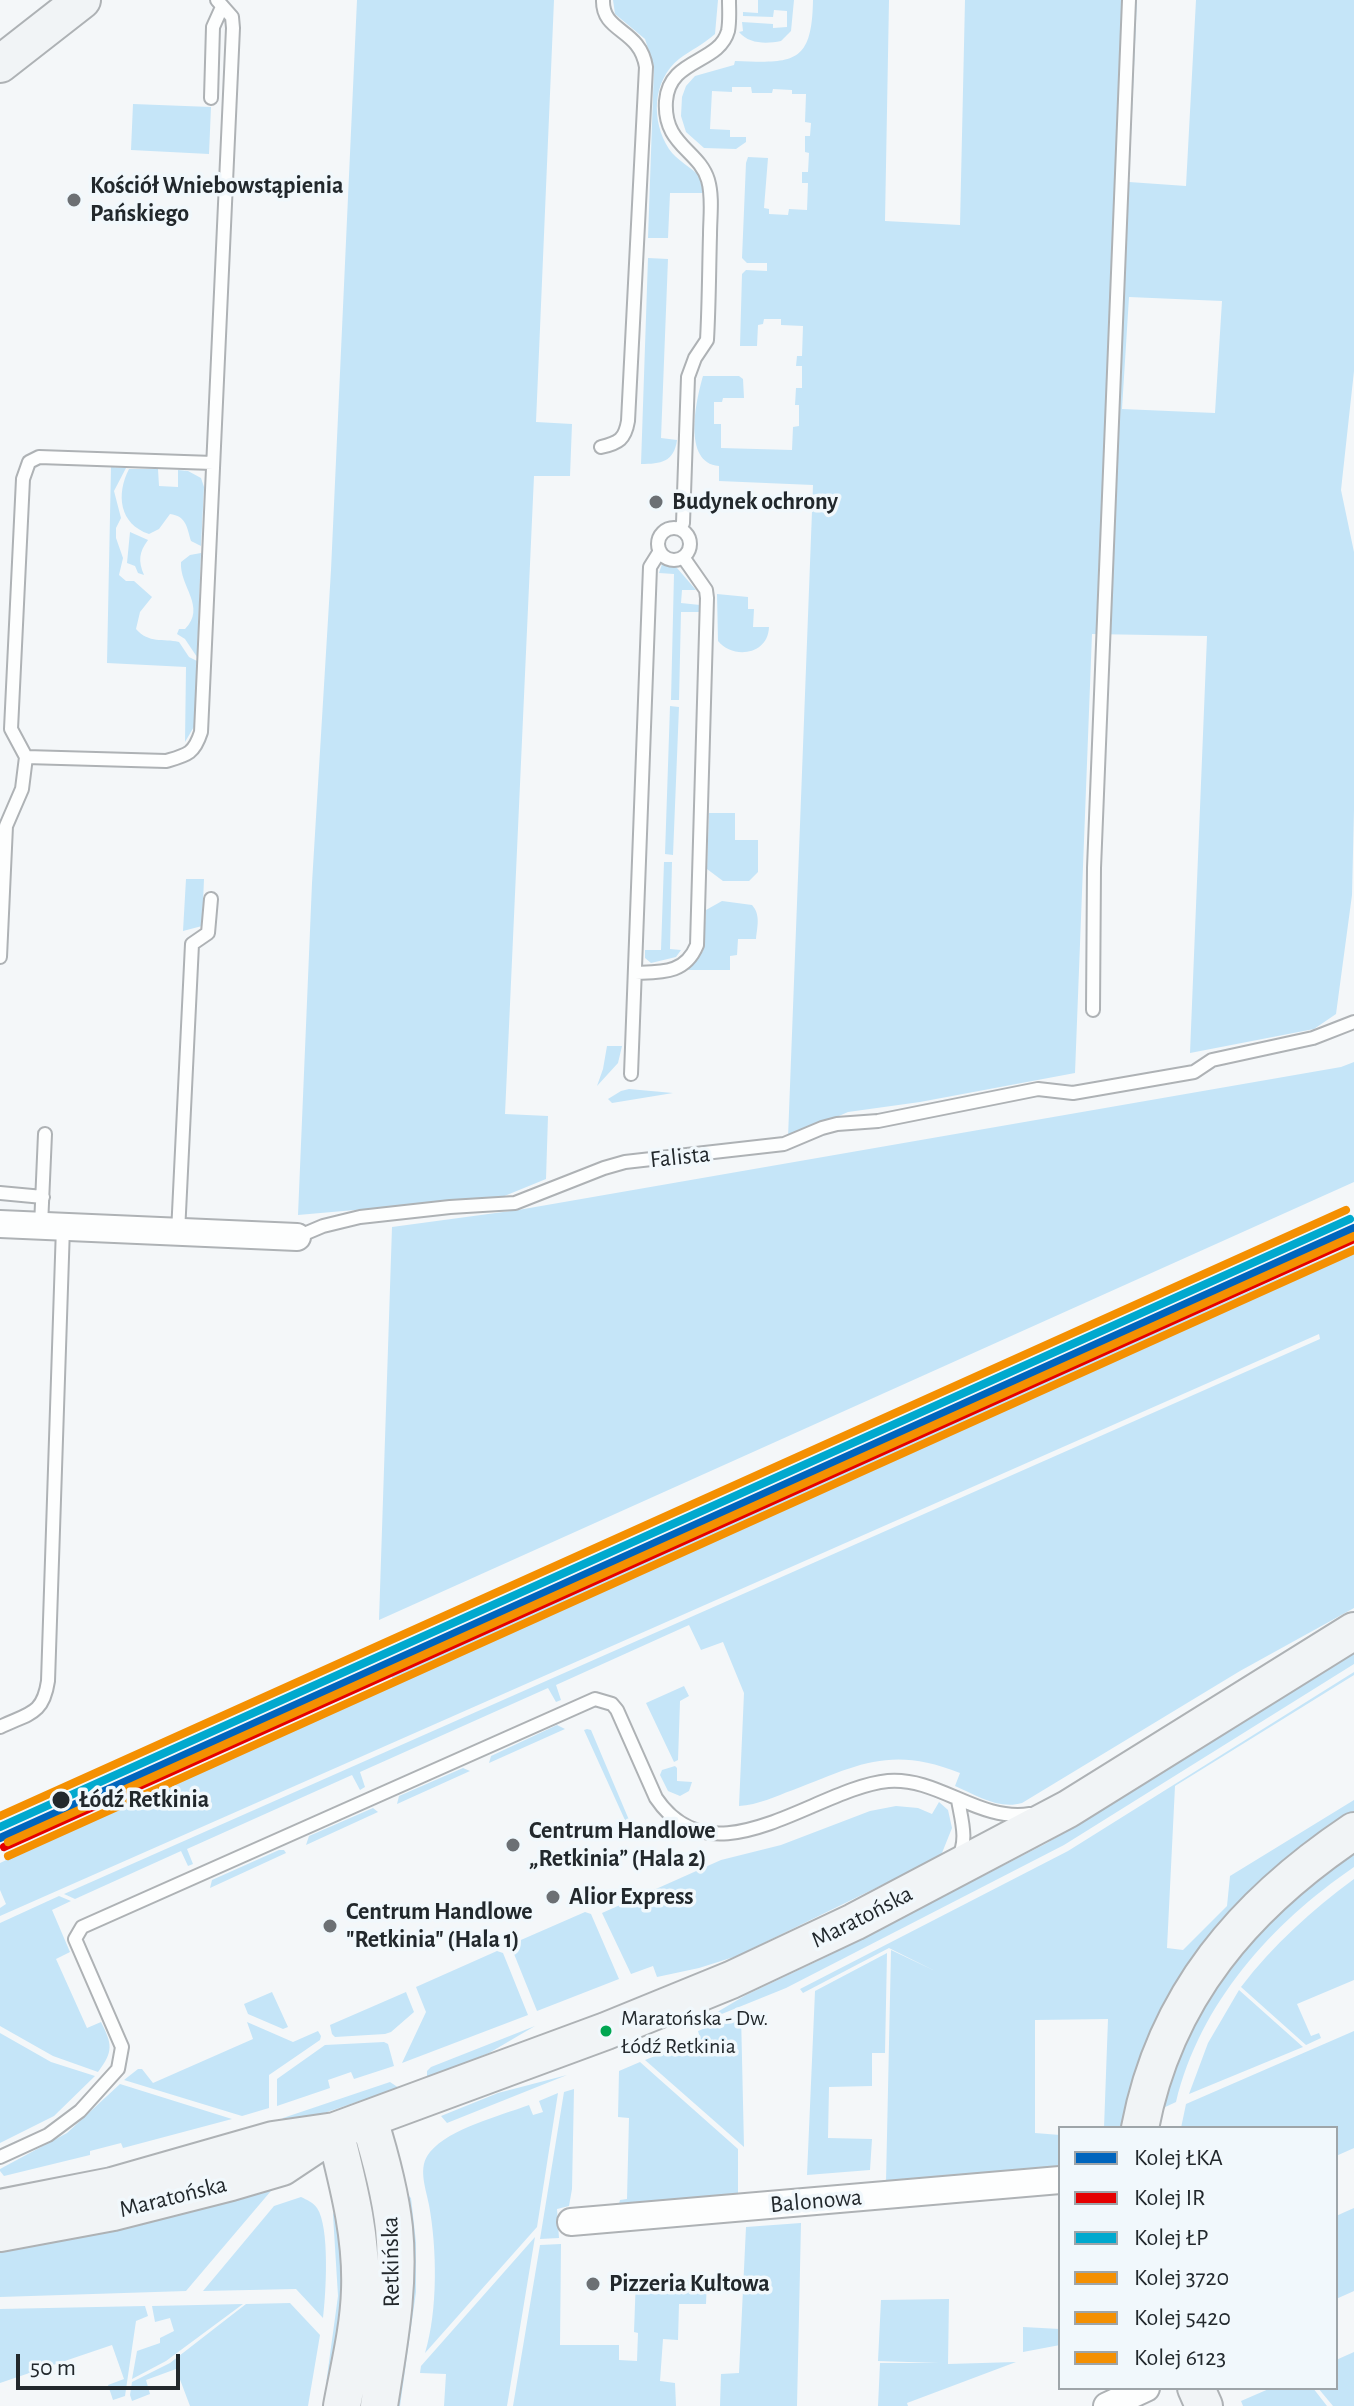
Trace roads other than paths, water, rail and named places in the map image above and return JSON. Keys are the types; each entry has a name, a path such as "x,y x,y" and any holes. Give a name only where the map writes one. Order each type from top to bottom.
{"main road":[{"path":"0,64 63,6"},
{"name":"Maratońska","path":"0,2208 112,2186 273,2140 335,2131 606,2031 731,1980 854,1922 1068,1809 1354,1631"},
{"path":"1141,2126 1163,2046 1182,2007 1209,1964 1260,1906 1314,1859 1354,1831"},
{"name":"Retkińska","path":"369,2120 390,2203 396,2261 392,2319 379,2406"},
{"name":"Maratońska","path":"0,2233 113,2212 282,2167 335,2131"},
{"name":"Retkińska","path":"335,2131 355,2213 361,2278 342,2406"}],"street":[{"name":"Falista","path":"0,1224 297,1237"},
{"name":"Balonowa","path":"571,2222 1058,2180"},
{"path":"1107,2406 1142,2390"}],"lane":[{"path":"601,447 619,443 626,434 628,421 646,67 644,56 634,39 611,24 603,0"},
{"path":"680,529 683,523 688,377 695,358 707,340 710,198 703,170 673,135 666,101 670,84 685,67 711,52 724,38 728,30 729,0"},
{"path":"1093,1010 1094,868 1129,0"},
{"path":"211,98 213,27 220,3"},
{"path":"26,757 166,761 185,756 197,746 201,732 233,28 232,17 220,3"},
{"path":"0,957 6,826 22,789 26,757 11,729 23,479 29,462 39,457 213,463"},
{"path":"670,529 680,529 686,534 690,545 683,557 668,559 660,551 658,540 661,534 670,529"},
{"path":"631,1074 650,567 660,551"},
{"path":"635,973 678,969 693,954 697,945 707,598 706,590 683,557"},
{"path":"178,1233 192,944 208,933 211,899"},
{"name":"Falista","path":"297,1237 323,1226 372,1216 515,1203 625,1162 784,1144 837,1124 878,1121 1038,1089 1073,1093 1194,1072 1212,1060 1313,1038 1354,1022"},
{"path":"0,1727 39,1708 46,1696 48,1681 52,1227 43,1197 45,1134"},
{"path":"0,1193 43,1197"},
{"path":"0,2157 48,2135 80,2111 118,2069 122,2047 75,1939 82,1927 595,1699 607,1701 617,1710 656,1798 665,1811 676,1821 708,1833 722,1835 757,1828 866,1786 889,1781 925,1785 982,1809 1012,1816 1068,1809"},
{"path":"942,1876 962,1851 963,1825 958,1800"}],"rail line":[{"name":"5420","path":"0,1816 1346,1210"},
{"name":"ŁP","path":"0,1827 1350,1219"},
{"name":"ŁKA","path":"0,1838 1354,1228"},
{"name":"6123","path":"8,1842 1354,1236"},
{"name":"IR","path":"4,1847 1354,1239"},
{"name":"3720","path":"8,1856 1354,1250"}],"place":[{"name":"Kościół Wniebowstąpienia Pańskiego","path":"74,200"},
{"name":"Budynek ochrony","path":"656,502"},
{"name":"Łódź Retkinia","path":"61,1800"},
{"name":"Centrum Handlowe „Retkinia” (Hala 2)","path":"513,1845"},
{"name":"Alior Express","path":"553,1897"},
{"name":"Centrum Handlowe \"Retkinia\" (Hala 1)","path":"330,1926"},
{"name":"Maratońska - Dw. Łódź Retkinia","path":"606,2031"},
{"name":"Pizzeria Kultowa","path":"593,2284"}]}
